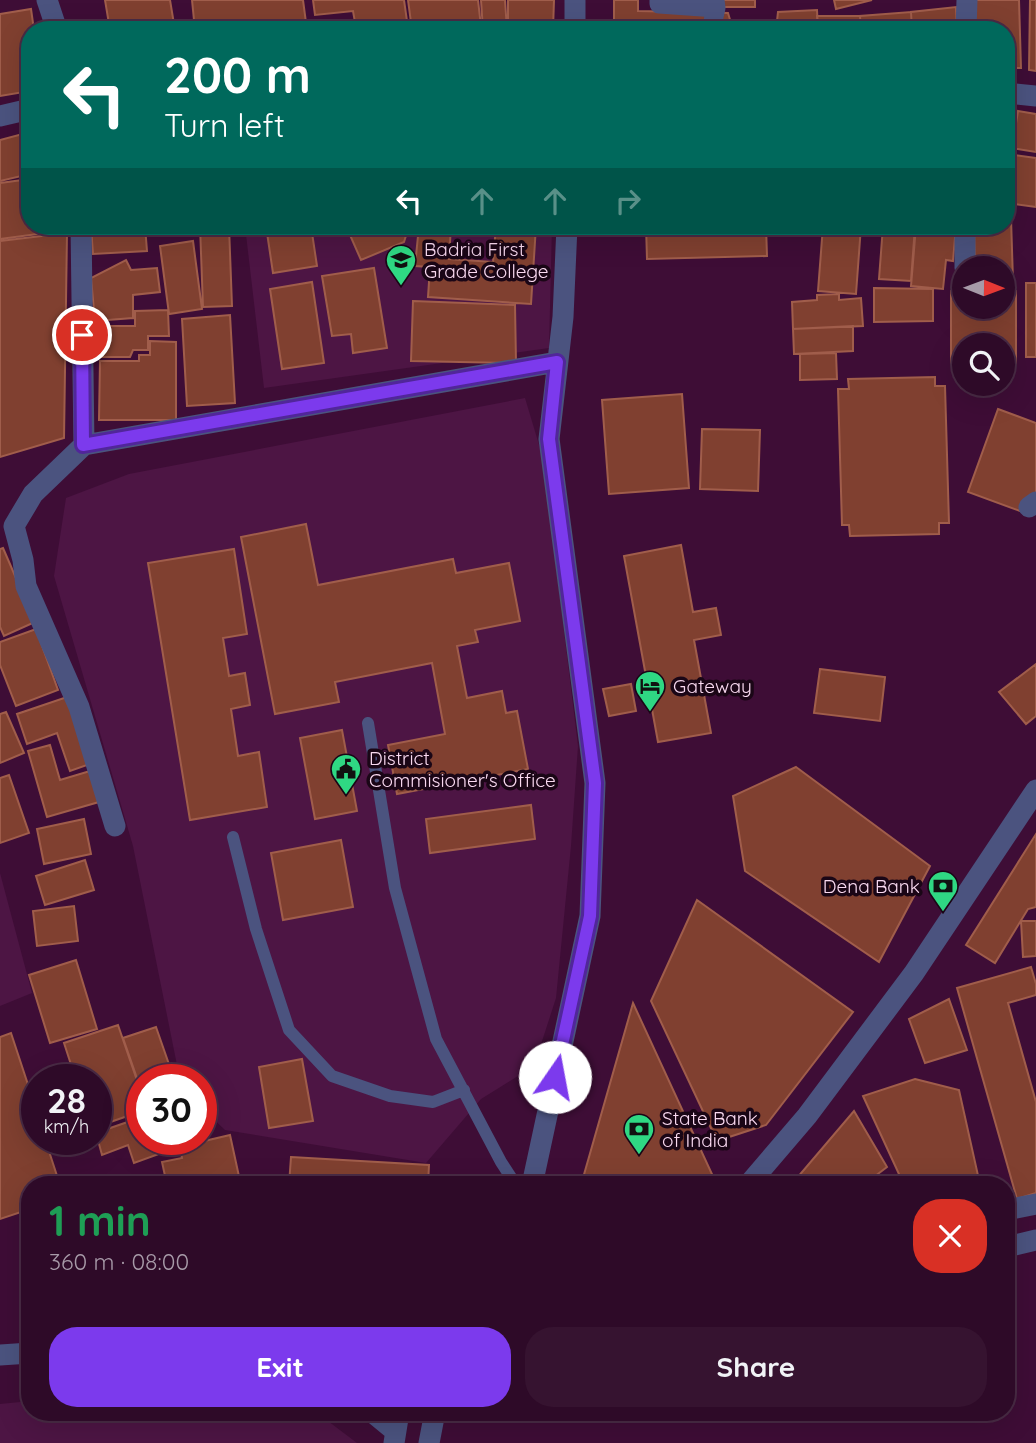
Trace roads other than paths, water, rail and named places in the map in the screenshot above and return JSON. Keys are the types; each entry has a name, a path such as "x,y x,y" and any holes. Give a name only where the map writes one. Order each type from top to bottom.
{"street":[{"path":"47,0 54,21"},
{"path":"575,0 575,21"},
{"path":"659,0 659,4 715,4"},
{"path":"966,21 967,0"},
{"path":"1015,94 1036,96"},
{"path":"0,116 21,111"},
{"path":"81,235 83,445"},
{"path":"534,1176 590,916 595,783 549,439 563,317 567,235"},
{"path":"965,235 965,256"},
{"path":"115,826 79,707 26,586 23,560 14,526 33,494 83,445 557,362"},
{"path":"756,1176 807,1116 914,973 1036,790"},
{"path":"1015,1208 1036,1204"},
{"path":"1015,1245 1036,1240"},
{"path":"0,1355 21,1354"},
{"path":"429,1443 433,1421"}],"lane":[{"path":"368,723 395,888 436,1039 510,1176"},
{"path":"233,837 256,929 289,1030 332,1076 390,1096 433,1102 464,1090"}],"place":[{"name":"Badria First Grade College","path":"401,287"},
{"name":"Gateway","path":"650,713"},
{"name":"District Commisioner's Office","path":"346,796"},
{"name":"Dena Bank","path":"943,913"},
{"name":"State Bank of India","path":"639,1156"}]}
